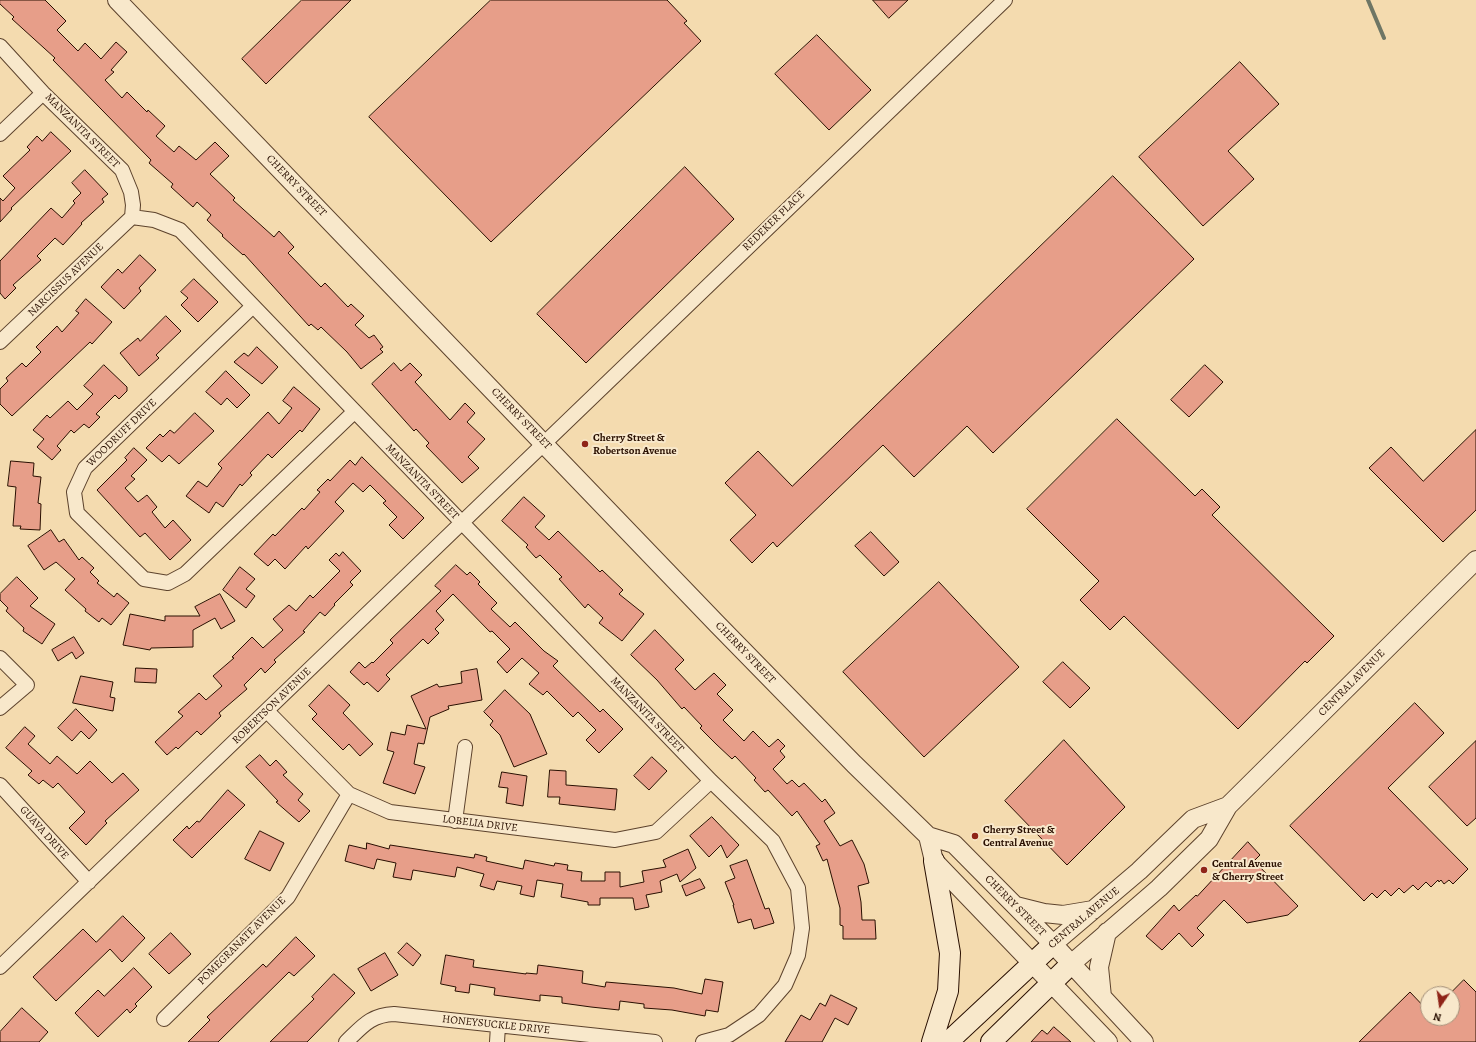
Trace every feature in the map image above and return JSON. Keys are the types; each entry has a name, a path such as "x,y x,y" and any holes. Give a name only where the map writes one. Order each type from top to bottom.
{"main road":[{"path":"932,1042 948,991 950,953 934,861"},
{"name":"CENTRAL AVENUE","path":"948,1042 1053,944"},
{"name":"CENTRAL AVENUE","path":"991,1042 1071,964"}],"street":[{"name":"CHERRY STREET","path":"117,0 722,630 854,764 928,836 954,844 1053,944 1144,1042"},
{"name":"REDEKER PLACE","path":"543,443 1005,0"},
{"name":"MANZANITA STREET","path":"0,46 43,93 122,170 133,205 132,217 154,220 180,230 711,781 773,841 798,888 802,928 798,955 784,985 759,1015 729,1035 703,1042"},
{"path":"0,134 43,93"},
{"name":"NARCISSUS AVENUE","path":"0,342 132,217"},
{"name":"WOODRUFF DRIVE","path":"253,306 85,468 74,492 77,513 144,579 168,583 185,574 354,412"},
{"name":"ROBERTSON AVENUE","path":"0,967 543,443"},
{"name":"CENTRAL AVENUE","path":"1071,964 1159,888 1209,839 1228,806 1476,560"},
{"path":"0,658 27,685 0,708"},
{"name":"LOBELIA DRIVE","path":"267,711 349,794 390,812 615,840 656,832 711,781"},
{"path":"455,820 464,747"},
{"name":"GUAVA DRIVE","path":"0,785 89,882"},
{"name":"POMEGRANATE AVENUE","path":"164,1019 288,897 349,794"},
{"name":"CENTRAL AVENUE","path":"1053,944 1140,871 1194,819 1228,806"},
{"path":"928,836 934,861 1033,962 1108,1042"},
{"path":"1014,906 1044,913 1063,915 1094,910"},
{"path":"1102,997 1099,967 1107,932"},
{"name":"HONEYSUCKLE DRIVE","path":"346,1042 368,1020 381,1015 394,1014 655,1042"},
{"path":"497,1042 498,1026"}],"building":[{"path":"0,0 45,0 66,21 57,30 78,51 85,43 101,59 116,42 127,52 111,70 114,72 105,80 122,98 127,92 147,112 148,110 165,126 156,136 174,152 179,146 196,160 215,142 229,156 210,174 235,198 233,200 274,237 279,231 294,247 288,253 321,287 325,283 348,307 351,304 364,316 355,325 369,338 374,335 383,347 380,349 383,352 361,369 347,352 321,327 318,330 311,324 309,326 244,254 243,255 222,236 223,235 207,220 211,215 197,202 193,207 171,187 173,184 149,163 151,160 53,60 55,58 12,19 14,17 0,4"},
{"path":"302,0 351,0 266,84 242,59"},
{"path":"491,0 667,0 687,21 684,23 701,41 491,242 369,117"},
{"path":"873,0 908,0 889,18"},
{"path":"817,35 871,90 829,130 775,74"},
{"path":"1240,62 1279,104 1228,151 1254,179 1203,226 1139,157"},
{"path":"51,132 71,151 11,208 12,209 0,222 0,198 3,201 15,188 3,176 30,150 27,147 37,136 42,141"},
{"path":"685,167 734,219 586,363 537,314"},
{"path":"85,170 108,194 102,199 104,202 81,223 82,224 63,245 55,238 37,256 41,260 13,285 16,288 5,299 0,293 0,261 51,208 62,218 75,203 73,201 81,193 72,183"},
{"path":"1113,176 1194,259 993,453 967,426 914,477 883,445 777,547 773,542 752,563 730,540 756,515 725,483 758,451 792,486"},
{"path":"140,255 156,270 139,288 141,291 124,309 101,287 118,269 122,273"},
{"path":"194,279 218,302 198,322 181,305 188,298 181,292"},
{"path":"86,299 112,322 92,344 90,342 12,416 0,404 0,389 8,381 6,378 22,363 26,367 41,352 36,347 57,326 62,332 79,313 76,311"},
{"path":"166,316 181,331 156,355 159,358 139,376 120,353 138,338 140,341"},
{"path":"257,347 278,367 262,384 234,362 244,353 248,356"},
{"path":"394,363 401,371 410,363 422,375 415,382 450,420 465,403 475,413 467,422 485,439 468,457 479,468 462,483 426,446 429,443 416,429 414,431 372,384"},
{"path":"104,365 127,387 127,391 119,399 115,395 96,414 100,417 89,428 84,424 74,433 71,430 57,446 61,450 52,460 37,447 44,439 33,430 47,415 50,418 68,401 77,410 93,394 84,386"},
{"path":"1205,365 1223,382 1189,417 1171,400"},
{"path":"226,371 250,395 237,408 227,398 221,405 206,392"},
{"path":"294,387 320,409 302,432 300,430 272,458 268,454 250,473 252,475 242,486 240,484 223,507 216,502 209,513 186,496 198,481 207,487 222,468 218,464 268,412 279,424 292,408 283,401"},
{"path":"195,413 214,431 179,464 169,455 162,462 146,448 160,434 163,437 170,430 174,433"},
{"path":"1117,419 1195,496 1202,489 1220,507 1212,515 1334,636 1307,663 1305,661 1238,729 1124,616 1110,630 1080,600 1099,581 1027,509"},
{"path":"1476,430 1476,510 1443,542 1369,468 1391,447 1423,481"},
{"path":"134,448 147,460 131,476 135,479 125,488 138,502 147,495 157,507 152,512 165,528 173,520 191,540 170,560 145,533 140,537 97,490 127,460 125,458"},
{"path":"362,457 424,518 403,539 389,525 397,517 383,503 386,501 370,485 363,492 353,483 335,502 344,511 308,549 306,546 285,569 275,559 268,566 254,554 273,534 275,536 302,508 304,510 320,492 317,490 328,479 330,481 350,460 355,465"},
{"path":"11,461 34,463 33,476 41,477 38,503 41,504 40,530 20,529 21,526 13,526 16,487 8,486"},
{"path":"524,497 545,516 535,527 549,540 558,531 600,572 602,570 623,590 619,594 644,614 622,641 599,623 603,618 588,604 585,608 559,579 562,577 540,555 536,558 526,547 528,545 502,521"},
{"path":"51,530 59,542 64,539 79,560 82,557 94,568 90,572 99,581 97,583 114,597 117,593 129,603 111,625 102,618 99,622 85,611 86,609 65,590 75,579 56,562 44,570 28,546"},
{"path":"871,532 899,562 884,576 855,546"},
{"path":"343,552 361,571 350,582 353,585 334,604 335,605 325,616 320,612 303,631 305,632 274,660 276,662 265,673 261,668 244,685 247,689 219,713 221,716 201,735 197,731 178,749 176,747 167,755 155,742 183,716 178,712 199,693 206,700 222,686 213,676 234,658 232,657 252,637 263,648 283,630 273,619 289,605 296,611 310,595 313,598 340,571 329,560 336,553 339,556"},
{"path":"456,565 467,575 470,572 480,582 478,584 497,603 491,609 510,627 515,622 544,651 558,661 553,666 600,712 603,709 623,729 599,753 586,740 596,730 578,712 573,717 547,691 543,695 529,684 539,673 522,658 507,673 497,662 510,649 492,631 490,632 453,594 436,611 444,620 435,629 439,633 428,644 423,639 386,675 390,679 378,692 367,682 364,685 350,672 359,662 365,668 372,662 373,663 393,643 390,640 441,591 435,586"},
{"path":"240,567 255,579 246,589 255,596 246,608 223,590"},
{"path":"17,577 38,598 30,606 55,624 42,644 23,631 24,628 6,611 8,608 0,600 0,594"},
{"path":"939,582 1019,667 924,757 843,672"},
{"path":"220,594 235,621 221,629 215,618 193,630 193,647 151,648 150,650 123,645 130,614 165,621 165,616 200,616 195,607"},
{"path":"655,630 684,660 675,669 695,690 714,673 726,685 717,694 733,710 723,720 744,741 753,731 769,747 778,739 785,746 780,751 785,757 773,769 787,784 792,780 799,787 804,783 822,802 825,799 835,813 824,821 840,846 852,840 864,864 869,883 858,886 862,920 875,920 876,939 843,939 843,926 840,925 840,908 827,859 823,861 816,846 820,844 797,811 792,816 768,790 765,792 754,780 756,778 735,756 732,759 716,744 700,728 702,726 684,707 682,709 657,680 631,655"},
{"path":"74,637 84,653 76,659 72,652 58,661 52,650"},
{"path":"1063,662 1090,688 1070,708 1043,682"},
{"path":"136,668 157,669 156,683 135,682"},
{"path":"477,669 482,700 448,706 449,709 430,717 424,744 418,743 414,764 425,767 415,794 383,783 394,752 387,750 391,732 405,735 407,725 426,729 411,696 437,684 439,687 462,683 461,672"},
{"path":"81,676 113,682 110,697 115,698 113,711 73,703"},
{"path":"329,685 350,705 343,713 373,744 360,756 349,744 343,750 312,719 317,714 309,706"},
{"path":"505,690 530,714 547,754 514,767 500,735 490,725 493,721 484,712"},
{"path":"1415,703 1444,733 1388,788 1468,869 1453,884 1449,880 1444,884 1441,880 1439,882 1438,880 1431,887 1426,882 1418,890 1413,885 1404,893 1399,888 1391,896 1385,890 1377,898 1372,893 1364,901 1290,826"},
{"path":"76,709 97,730 89,739 81,731 72,741 58,728"},
{"path":"25,727 35,736 28,744 50,764 57,756 77,774 90,761 112,783 123,773 139,790 105,821 107,823 86,845 69,828 85,812 58,783 53,788 43,780 39,784 28,775 32,771 6,748"},
{"path":"1064,740 1125,807 1067,865 1005,801"},
{"path":"1476,741 1476,818 1467,826 1429,787"},
{"path":"260,755 270,766 276,760 287,772 283,775 303,794 298,800 310,811 299,822 276,802 278,801 246,767"},
{"path":"652,757 667,771 649,790 634,776"},
{"path":"550,770 566,771 566,785 617,789 615,810 559,804 560,797 548,797"},
{"path":"502,772 527,776 523,806 506,803 508,788 499,787"},
{"path":"228,790 245,805 192,858 173,840 187,826 189,829 197,821 199,822"},
{"path":"712,817 739,845 727,858 721,845 709,857 690,836"},
{"path":"260,831 284,843 270,871 245,859"},
{"path":"1248,842 1260,855 1254,861 1298,906 1288,915 1247,923 1224,900 1197,928 1204,935 1192,947 1179,933 1162,950 1146,936 1174,905 1179,911 1196,895 1197,896"},
{"path":"367,843 389,849 390,845 474,858 475,854 487,857 486,861 523,869 525,860 554,866 555,863 568,865 567,870 582,872 581,881 605,881 605,872 620,872 620,887 644,882 642,871 666,867 663,860 688,849 696,868 680,882 677,874 660,881 662,892 646,895 649,907 635,910 633,898 600,898 600,905 588,905 588,902 561,897 563,884 537,880 534,897 520,894 522,886 497,881 494,890 480,886 484,874 457,867 455,877 413,870 411,880 393,877 396,863 377,859 374,869 345,861 349,845 366,849"},
{"path":"747,860 765,909 769,908 774,923 754,929 751,919 738,923 734,905 725,882 735,878 730,866"},
{"path":"700,879 705,888 686,896 682,886"},
{"path":"123,916 145,938 122,962 110,949 56,1001 33,977 83,929 96,942"},
{"path":"171,933 191,954 169,974 149,954"},
{"path":"296,937 315,956 294,976 289,972 218,1042 188,1042 210,1020 207,1017 263,964 266,967"},
{"path":"407,943 421,955 413,966 398,953"},
{"path":"385,953 398,975 371,991 358,969"},
{"path":"446,955 474,960 473,967 526,974 537,974 538,965 583,971 582,983 605,987 606,982 674,988 702,994 705,979 723,982 718,1012 706,1010 705,1016 672,1010 644,1008 644,1004 620,1001 619,1010 562,1003 562,997 540,995 540,1001 494,995 495,988 470,984 469,993 455,991 456,987 441,984"},
{"path":"134,968 152,987 135,1004 137,1006 130,1013 127,1009 98,1037 75,1013 98,990 104,996"},
{"path":"334,974 355,993 307,1042 270,1042 314,999 312,997"},
{"path":"1464,980 1476,992 1476,1042 1359,1042 1410,992 1420,1003 1420,1026 1460,1026 1460,986 1458,986"},
{"path":"831,995 857,1008 848,1025 835,1018 822,1042 785,1042 801,1015 810,1020 820,1003 825,1006"},
{"path":"22,1008 48,1032 39,1042 0,1042 0,1032"},
{"path":"1054,1027 1071,1042 1031,1042 1042,1030 1047,1034"}],"waterway":[{"path":"1368,0 1384,38"}],"place":[{"name":"Cherry Street & Robertson Avenue","path":"585,444"},
{"name":"Cherry Street & Central Avenue","path":"975,836"},
{"name":"Central Avenue & Cherry Street","path":"1204,870"}]}
